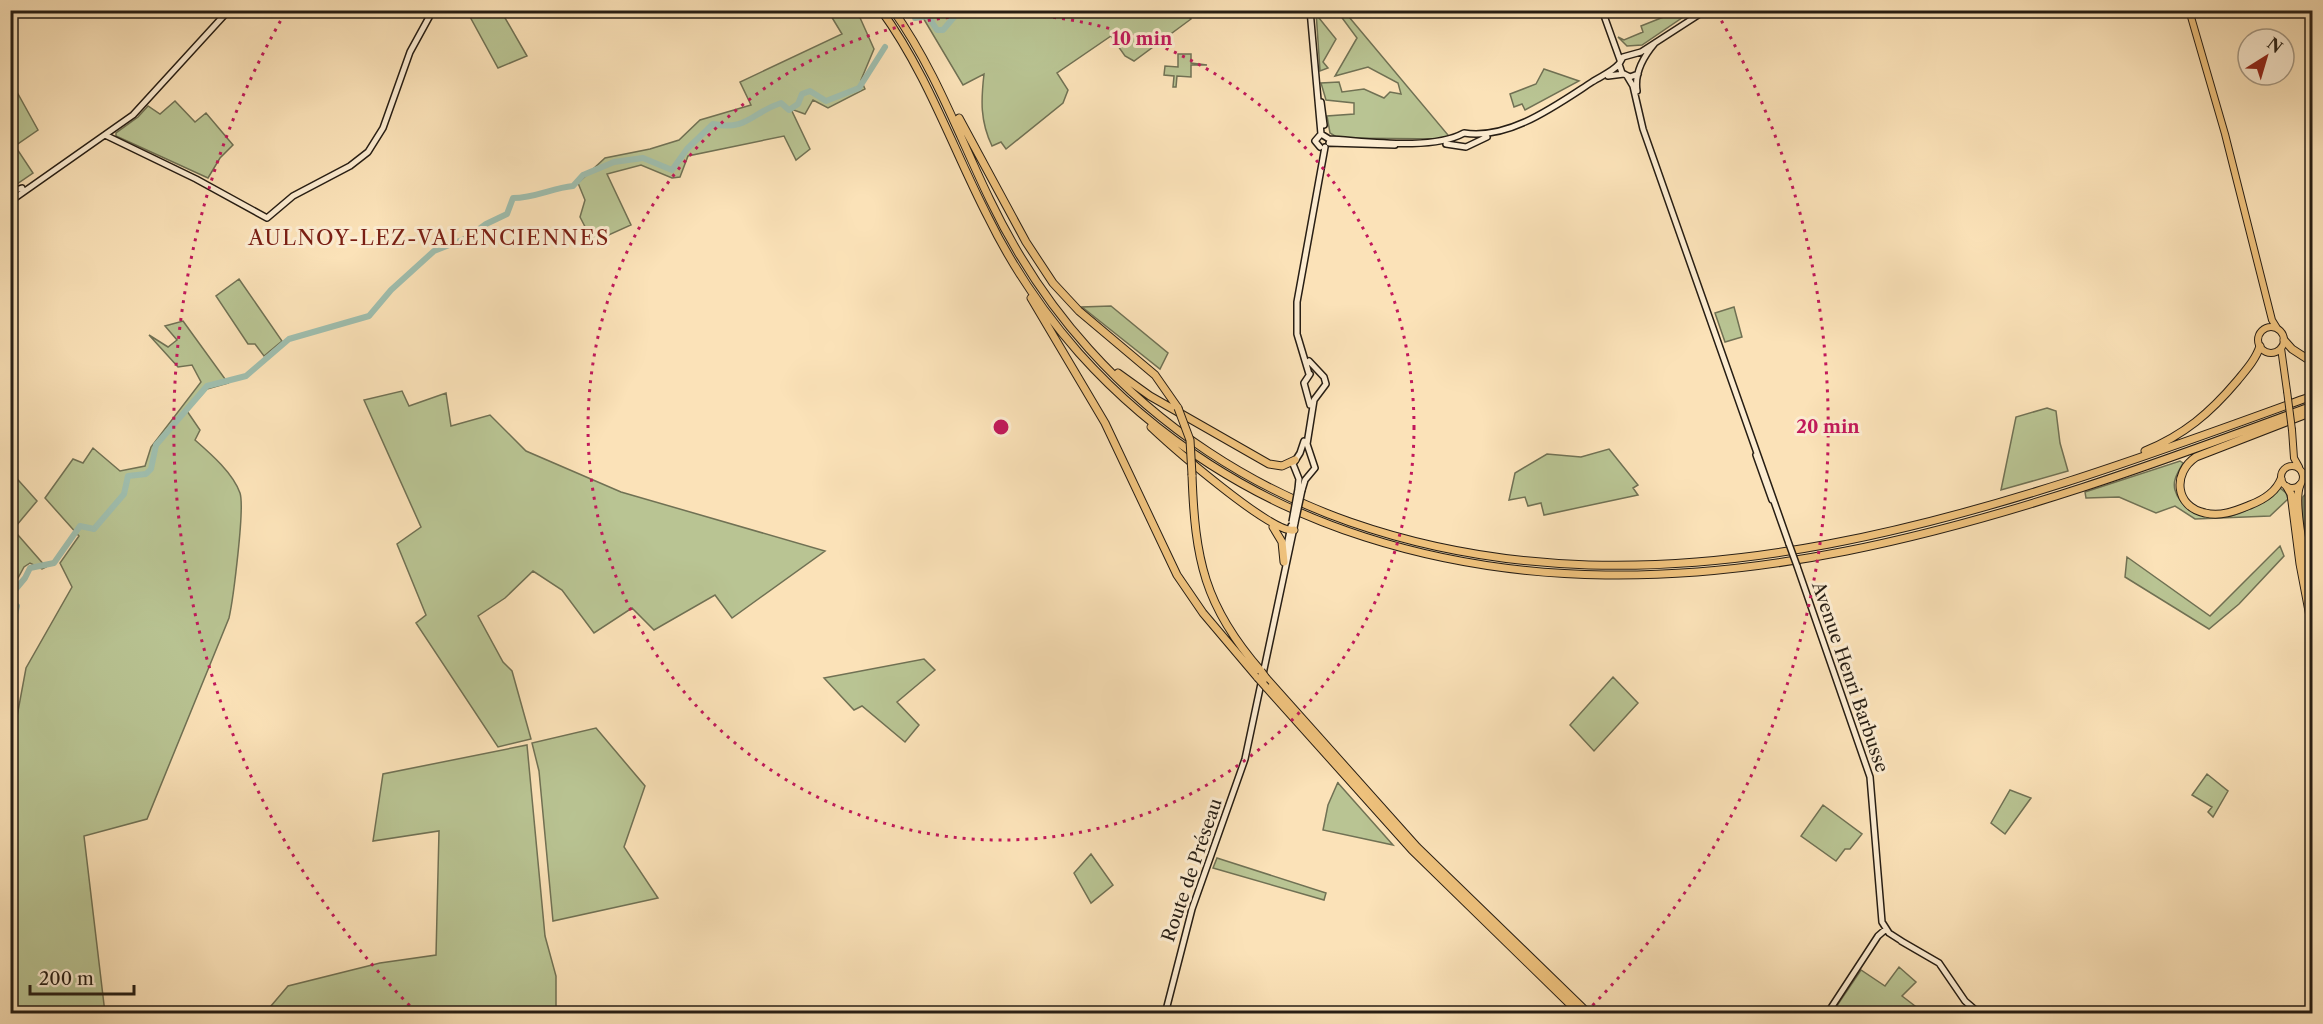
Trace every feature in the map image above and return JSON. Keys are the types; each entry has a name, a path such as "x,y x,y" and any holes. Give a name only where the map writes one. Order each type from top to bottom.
{"highway":[{"path":"881,10 920,71 1018,277 1105,423 1167,556 1199,608 1417,847 1589,1014"},
{"path":"893,10 926,61 974,154 986,168 1033,254 1053,283 1081,313 1155,375 1178,408 1190,440 1195,538 1204,578 1221,616 1262,676 1266,687 1412,850 1580,1014"},
{"path":"974,154 978,172 1015,248 1070,327 1110,372 1156,414 1201,447 1254,479 1308,505 1373,529 1427,544 1487,555 1552,562 1630,564 1701,561 1772,553 1917,525 2083,477 2313,396"},
{"path":"1006,251 1049,316 1107,382 1163,439 1281,529 1293,526"},
{"path":"1070,327 1122,377 1150,396 1271,465 1282,466 1297,458"},
{"path":"2284,340 2290,348 2313,362"},
{"path":"2083,477 2152,448 2195,425 2213,409 2242,375 2260,346"},
{"path":"1107,382 1154,425 1203,460 1248,487 1301,513 1352,533 1408,549 1470,562 1536,571 1654,574 1787,561 1943,528 2219,447 2313,414"},
{"path":"2119,475 2313,406"},
{"path":"2219,447 2191,460 2180,476 2179,489 2182,497 2195,510 2214,514 2234,511 2264,498 2276,488 2281,479"},
{"path":"2301,470 2313,477"},
{"path":"2300,485 2298,494 2301,528 2313,594"},
{"path":"2287,487 2291,494 2300,564 2313,627"},
{"path":"1251,508 1278,533 1283,545 1284,562"}],"main road":[{"path":"11,205 12,194 105,135 139,109 229,10"},
{"path":"105,135 196,179 267,218 293,196 366,155 382,130 405,66 433,10"},
{"path":"1300,489 1297,474 1293,468 1310,403 1304,384 1309,374 1298,340 1298,294 1317,203 1325,141 1316,80 1310,10"},
{"path":"1604,10 1617,42 1642,63"},
{"path":"1604,10 1625,75"},
{"path":"1325,141 1444,142 1464,133 1470,135 1493,133 1524,122 1706,10"},
{"path":"2191,10 2266,301 2272,320 2284,340 2281,348 2293,448 2301,470 2300,485 2287,487 2281,479 2293,448"},
{"path":"1325,141 1466,147 1535,119 1607,76 1638,74 1655,43"},
{"name":"Avenue Henri Barbusse","path":"1638,74 1636,86 1641,115 1660,173"},
{"name":"Avenue Henri Barbusse","path":"1625,75 1869,775 1878,882 1878,912 1884,928"},
{"path":"1470,135 1471,144"},
{"path":"1458,137 1461,146"},
{"path":"2266,301 2267,316 2259,336 2260,346 2270,352 2283,369"},
{"path":"1284,574 1300,489 1315,466 1306,444 1314,402 1326,384 1325,378 1318,373 1304,350 1297,321"},
{"path":"2263,329 2277,328"},
{"path":"2270,352 2281,348"},
{"path":"1309,374 1318,373"},
{"path":"1307,392 1318,394"},
{"path":"1297,458 1310,457"},
{"path":"2286,467 2293,465 2301,470"},
{"path":"1297,474 1308,476"},
{"path":"1284,574 1284,562 1293,526"},
{"name":"Route de Préseau","path":"1166,1014 1190,914 1240,778 1251,736 1284,574"},
{"path":"1827,1014 1875,941 1877,932 1884,928 1940,964 1965,1001 1980,1014"}],"green space":[{"path":"1681,10 1692,11 1642,45 1627,46 1618,37 1624,40 1643,32 1641,26"},
{"path":"471,11 501,11 527,56 498,68 469,15"},
{"path":"828,11 857,11 874,49 861,80 865,89 828,108 813,100 805,114 791,109 810,149 796,160 784,136 688,156 680,177 672,178 641,165 607,174 631,225 593,242 580,217 585,200 578,183 605,158 650,149 679,140 700,120 751,105 740,82 842,34"},
{"path":"919,11 1183,11 1191,19 1134,61 1125,56 1111,36 1057,73 1068,90 1063,103 1006,149 1001,142 992,146 985,128 982,102 984,74 963,85"},
{"path":"1316,11 1319,11 1319,18 1336,39 1323,62 1328,68 1320,71"},
{"path":"1337,11 1344,11 1448,135 1446,139 1338,138 1330,133 1327,116 1354,114 1354,103 1326,100 1321,83 1339,82 1342,92 1364,89 1384,98 1390,92 1401,94 1398,83 1368,67 1335,76 1357,38"},
{"path":"1178,54 1191,54 1191,63 1207,65 1191,65 1191,77 1177,76 1176,87 1173,87 1174,76 1164,75 1165,66 1178,67"},
{"path":"1544,69 1579,81 1525,110 1522,104 1514,107 1510,94 1536,84"},
{"path":"12,83 38,130 15,146 33,173 11,188"},
{"path":"175,101 195,122 206,113 233,145 220,158 208,178 116,136 116,133 138,117 148,106 160,114"},
{"path":"239,279 282,341 264,356 255,344 248,344 216,296"},
{"path":"1111,306 1168,353 1160,369 1082,307"},
{"path":"1734,307 1742,337 1725,342 1715,313"},
{"path":"183,321 228,383 207,389 187,411 200,430 195,440 227,471 240,493 240,534 229,618 147,819 84,836 105,1013 11,1013 10,772 13,738 26,668 72,587 60,563 79,536 45,498 73,459 83,463 93,448 120,471 145,466 151,447 201,382 192,365 178,367 149,335 168,347 177,340 165,326"},
{"path":"402,391 409,406 446,393 451,426 490,415 526,451 621,492 825,551 732,618 715,595 654,630 632,608 594,633 562,590 533,571 505,598 478,616 503,662 512,671 531,739 498,747 416,623 426,615 397,544 421,527 364,400"},
{"path":"2047,408 2056,411 2060,443 2068,471 2001,490 2016,417"},
{"path":"1609,449 1638,485 1633,488 1638,495 1544,515 1541,503 1528,506 1525,497 1509,500 1515,473 1547,454 1581,457"},
{"path":"2180,461 2183,463 2174,486 2178,498 2190,509 2206,515 2222,517 2244,512 2280,488 2286,493 2288,499 2270,516 2195,519 2175,506 2156,513 2119,497 2086,498 2085,492"},
{"path":"11,472 37,501 10,532"},
{"path":"2312,485 2312,569 2303,520 2303,497"},
{"path":"18,535 46,567 42,569 30,563 24,567 11,591 11,544"},
{"path":"2280,546 2284,556 2239,604 2209,629 2125,577 2127,557 2210,616"},
{"path":"924,659 935,670 897,702 919,725 905,742 862,706 854,710 824,678"},
{"path":"1613,677 1638,703 1594,751 1570,725"},
{"path":"596,728 645,786 624,847 658,898 553,921 539,771 532,743"},
{"path":"527,745 545,936 556,976 556,1013 265,1013 288,986 380,963 436,955 439,831 373,841 383,774"},
{"path":"2207,774 2228,791 2213,817 2208,812 2212,807 2192,795"},
{"path":"1338,782 1393,845 1323,830 1328,805"},
{"path":"2010,790 2031,798 2005,834 1991,823"},
{"path":"1823,805 1862,834 1850,849 1845,849 1836,861 1801,836"},
{"path":"1091,854 1113,885 1091,903 1074,873"},
{"path":"1217,858 1326,893 1324,900 1213,868"},
{"path":"1899,967 1916,982 1902,996 1919,1009 1915,1013 1832,1013 1861,970 1885,986"}],"waterway":[{"path":"915,18 928,16 937,30 943,30 960,10"},
{"path":"10,596 30,568 54,563 80,526 94,529 124,494 128,476 146,474 151,469 156,445 207,386 246,376 289,339 369,316 391,290 434,251 467,238 486,224 507,214 513,198 573,186 583,175 614,162 643,158 672,170 687,149 713,124 724,126 742,123 781,103 789,110 798,104 802,94 810,91 826,101 859,88 885,47"},
{"path":"10,603 17,606 10,634"},
{"path":"10,652 10,657"}],"district":[{"name":"AULNOY-LEZ-VALENCIENNES","path":"429,238"}]}
